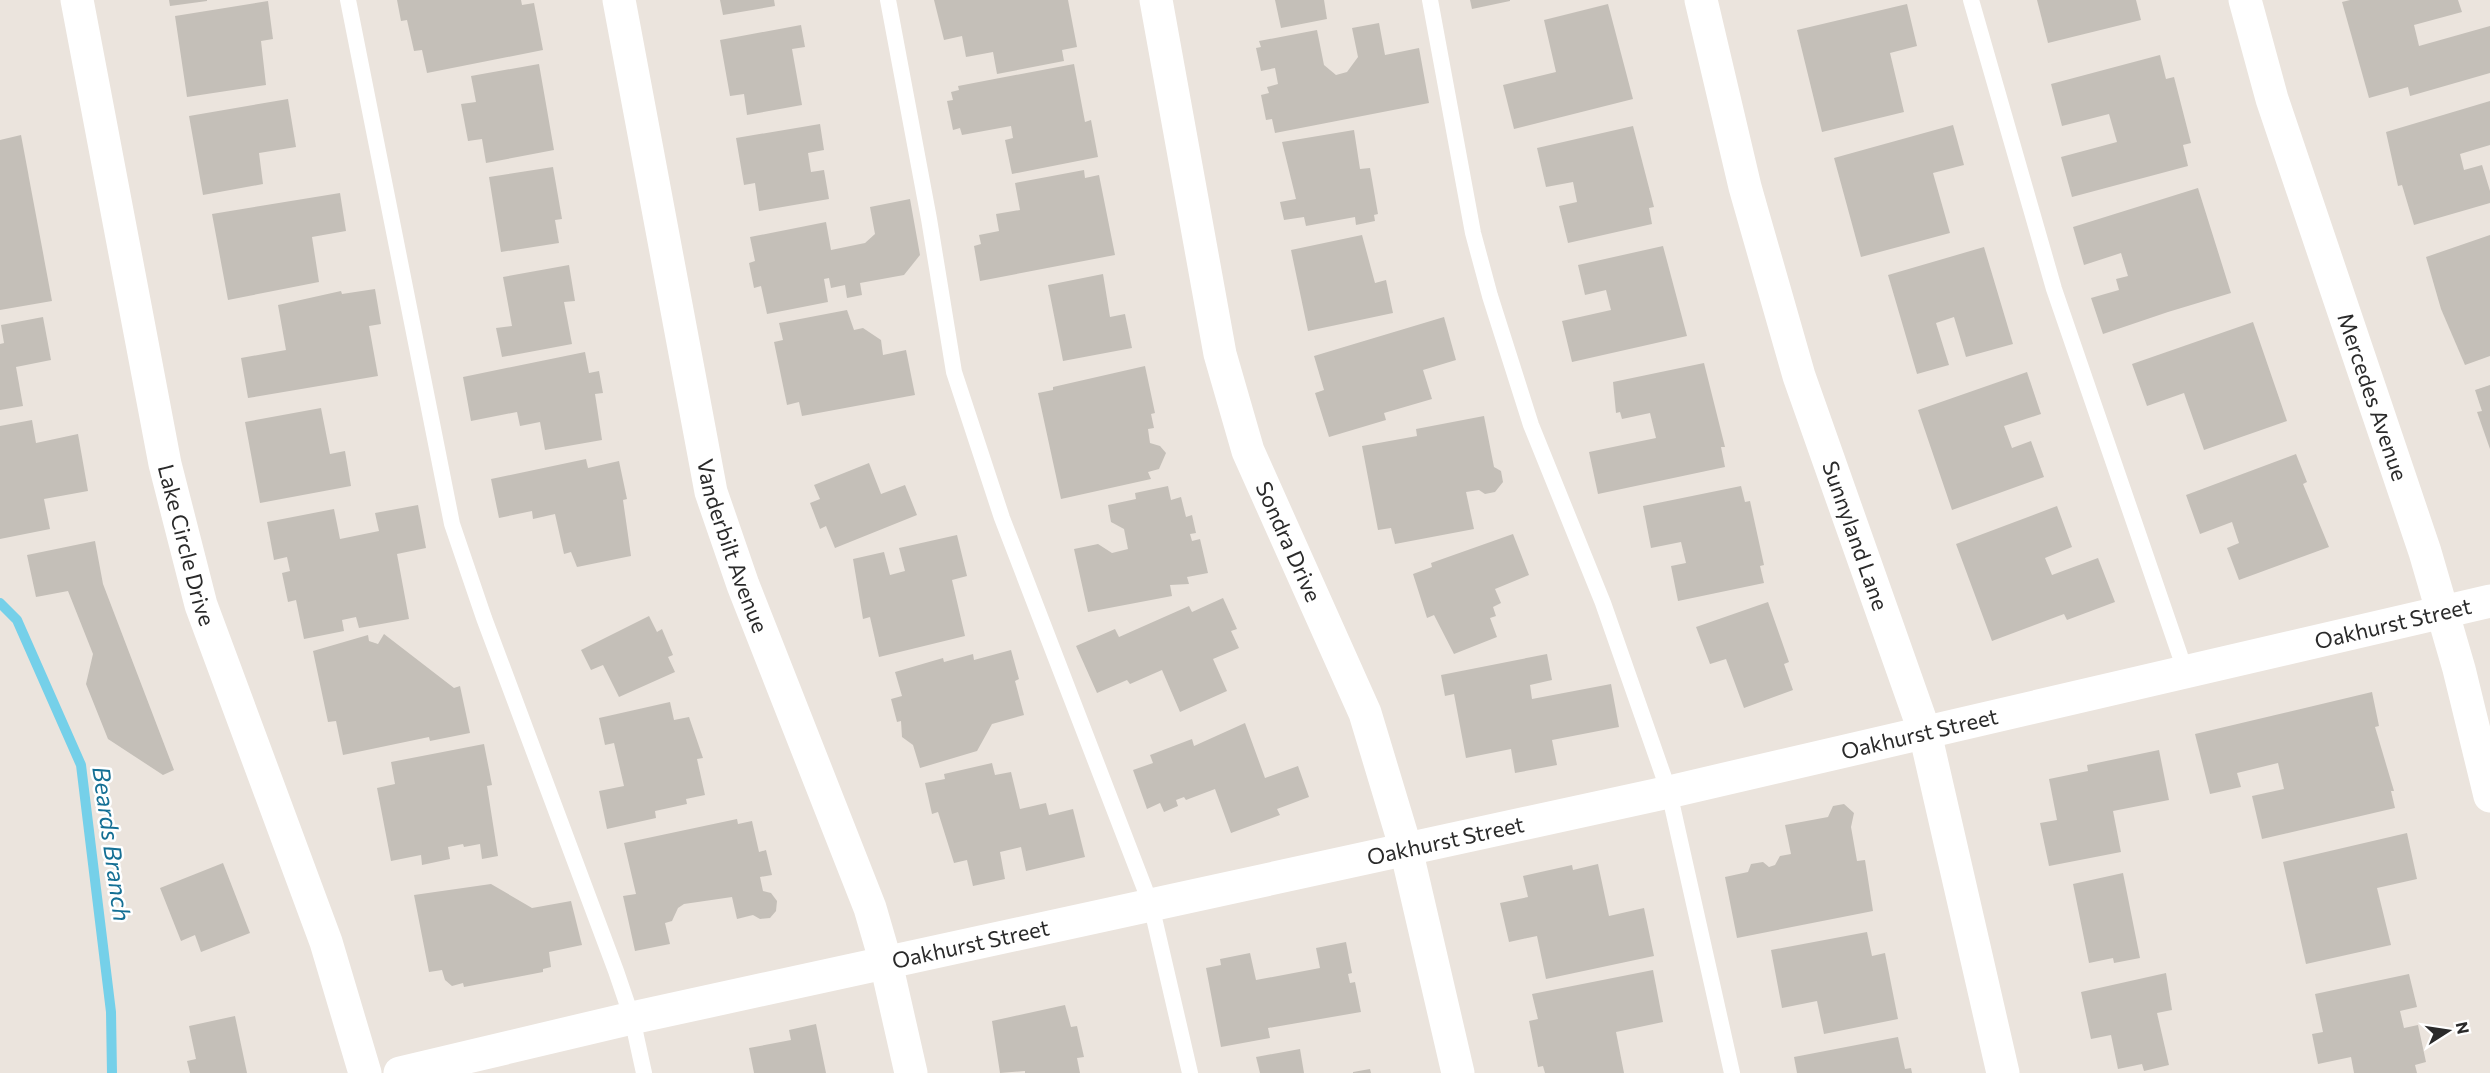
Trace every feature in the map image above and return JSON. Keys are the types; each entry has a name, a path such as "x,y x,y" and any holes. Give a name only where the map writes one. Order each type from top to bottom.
{"street":[{"name":"Lake Circle Drive","path":"77,0 165,464 201,605 326,942 365,1073"},
{"name":"Vanderbilt Avenue","path":"620,0 711,492 743,585 853,861 886,963 911,1073"},
{"name":"Sondra Drive","path":"1156,0 1220,354 1248,451 1365,713 1406,849 1458,1073"},
{"name":"Sunnyland Lane","path":"1701,0 1745,187 1799,376 1925,733 2003,1073"},
{"name":"Mercedes Avenue","path":"2245,0 2272,99 2425,552 2460,669 2490,796"},
{"name":"Oakhurst Street","path":"400,1073 632,1018 1669,792 2490,601"}],"lane":[{"path":"348,0 452,524 484,618 632,1018 644,1073"},
{"path":"888,0 929,219 954,372 1002,518 1151,905 1190,1073"},
{"path":"1430,0 1473,232 1490,296 1531,425 1603,603 1669,792 1732,1073"},
{"path":"1971,0 2054,289 2186,673"}],"building":[{"path":"169,0 207,0 207,1 170,6"},
{"path":"397,0 521,0 522,5 534,3 543,50 427,73 422,50 414,51 407,20 401,21"},
{"path":"720,0 774,0 775,6 723,15"},
{"path":"934,0 1068,0 1077,47 1062,50 1064,61 997,74 993,52 966,57 962,36 944,40"},
{"path":"1275,0 1324,0 1327,19 1281,28"},
{"path":"1470,0 1510,0 1510,1 1472,9"},
{"path":"2037,0 2136,0 2141,20 2048,43"},
{"path":"2350,0 2458,0 2462,12 2414,25 2419,46 2490,26 2490,73 2410,96 2408,87 2369,98 2342,2"},
{"path":"268,1 273,39 261,41 266,85 187,97 175,16"},
{"path":"1608,4 1633,99 1514,129 1503,85 1556,72 1544,20"},
{"path":"1907,4 1917,46 1890,53 1904,112 1822,132 1797,30"},
{"path":"1379,23 1385,55 1419,48 1429,103 1275,133 1272,119 1266,120 1261,95 1269,93 1267,87 1278,84 1275,68 1261,71 1256,48 1261,47 1259,41 1317,30 1324,65 1336,75 1347,72 1358,57 1352,28"},
{"path":"801,25 805,47 792,49 802,105 747,115 744,94 730,96 720,40"},
{"path":"2160,55 2166,79 2174,77 2191,143 2183,145 2188,166 2072,197 2061,157 2117,142 2109,114 2062,126 2051,84"},
{"path":"539,64 554,150 486,163 482,139 468,141 461,104 476,102 471,76"},
{"path":"1074,64 1085,122 1091,120 1098,157 1012,174 1005,140 1013,138 1011,126 962,135 960,128 953,130 947,101 953,100 951,92 959,90 958,86"},
{"path":"288,99 296,147 259,153 263,184 203,195 189,116"},
{"path":"2490,101 2490,145 2460,154 2464,170 2482,165 2490,191 2490,203 2414,225 2402,185 2398,186 2386,132"},
{"path":"820,124 824,150 808,153 811,172 824,170 829,199 759,211 755,183 744,185 736,138"},
{"path":"1953,125 1964,165 1933,173 1950,233 1861,257 1834,158"},
{"path":"1633,126 1654,207 1649,208 1652,224 1568,243 1559,206 1577,202 1573,182 1546,187 1537,148"},
{"path":"1354,130 1360,169 1370,168 1378,214 1374,215 1375,221 1356,225 1355,217 1306,226 1304,217 1284,220 1280,202 1296,199 1282,142"},
{"path":"21,135 52,301 0,310 0,140"},
{"path":"553,167 562,219 555,220 559,243 501,252 489,177"},
{"path":"1084,170 1085,178 1099,175 1115,255 980,281 974,246 981,244 979,235 999,231 996,214 1020,210 1015,183"},
{"path":"2198,188 2231,293 2103,334 2091,298 2119,290 2116,279 2128,276 2121,253 2084,265 2073,227"},
{"path":"340,193 346,231 312,237 319,282 228,300 212,214"},
{"path":"910,199 920,255 904,275 860,283 862,295 847,298 845,285 831,288 829,278 824,279 828,302 767,314 761,286 754,288 749,263 755,261 750,237 826,222 831,250 865,243 875,234 870,207"},
{"path":"1362,235 1375,283 1386,280 1393,313 1308,331 1291,250"},
{"path":"2490,235 2490,356 2465,365 2441,309 2426,257"},
{"path":"1663,246 1687,336 1572,362 1562,321 1611,310 1606,290 1585,295 1578,265"},
{"path":"1984,247 2013,344 1966,357 1954,317 1936,323 1949,365 1917,374 1888,275"},
{"path":"569,265 575,301 564,302 572,344 502,357 496,328 512,326 503,277"},
{"path":"1103,274 1110,317 1125,314 1132,348 1063,361 1048,285"},
{"path":"375,289 381,324 369,326 378,376 248,398 241,358 286,350 278,305 341,291 342,294"},
{"path":"847,310 854,330 863,328 881,340 883,355 906,350 915,395 802,416 799,402 787,405 774,342 783,340 779,323"},
{"path":"43,317 51,360 16,367 23,406 0,410 0,344 4,343 1,325"},
{"path":"1444,317 1456,360 1423,370 1432,399 1384,413 1386,420 1329,437 1315,393 1324,390 1314,356"},
{"path":"2253,322 2287,421 2204,450 2184,393 2147,406 2132,364"},
{"path":"585,352 589,373 599,371 603,393 595,394 602,440 545,450 540,422 520,426 517,412 471,421 463,377"},
{"path":"1704,363 1725,447 1721,447 1725,467 1598,494 1589,452 1656,438 1650,413 1622,419 1620,412 1616,413 1613,382"},
{"path":"1145,366 1155,413 1151,414 1154,428 1148,429 1150,443 1160,446 1166,453 1159,469 1148,472 1151,479 1061,499 1038,393 1053,390 1053,387"},
{"path":"2027,372 2041,414 2004,426 2012,448 2031,441 2044,477 1952,510 1918,410"},
{"path":"2490,385 2490,449 2477,412 2482,411 2475,390"},
{"path":"321,408 330,454 345,451 351,486 260,503 245,422"},
{"path":"1484,416 1494,467 1501,471 1503,482 1495,492 1485,494 1479,490 1466,492 1474,529 1395,544 1391,528 1378,530 1362,446 1417,436 1416,429"},
{"path":"32,420 36,443 78,434 88,491 44,499 50,529 0,539 0,426"},
{"path":"2296,454 2307,482 2303,484 2329,547 2239,580 2227,548 2239,543 2232,522 2200,534 2186,495"},
{"path":"586,459 588,468 619,461 627,499 623,500 631,556 577,567 571,552 564,554 555,514 533,519 532,511 499,518 491,479"},
{"path":"869,463 881,494 905,485 917,515 835,548 826,526 820,529 810,503 820,499 814,485"},
{"path":"1168,486 1171,500 1181,497 1186,517 1192,515 1196,533 1190,534 1192,541 1200,539 1208,573 1187,577 1189,584 1170,585 1172,596 1088,612 1074,549 1098,544 1112,553 1128,549 1124,529 1111,522 1108,505 1136,499 1135,493"},
{"path":"1741,486 1745,502 1750,501 1764,565 1760,566 1764,583 1678,601 1671,566 1686,563 1681,542 1651,548 1643,506"},
{"path":"418,505 426,548 397,554 409,619 359,628 356,617 342,620 344,631 304,639 296,600 288,602 282,573 290,571 287,557 274,560 267,522 334,509 340,539 379,531 375,513"},
{"path":"2057,506 2072,547 2045,558 2052,575 2098,558 2115,602 2067,620 2064,614 1992,641 1956,544"},
{"path":"1513,534 1529,575 1495,589 1501,603 1493,607 1496,616 1490,618 1497,637 1454,654 1434,615 1427,618 1413,574 1432,567 1431,563"},
{"path":"957,535 967,576 952,580 965,636 879,657 870,617 863,619 853,559 884,552 890,575 905,571 899,548"},
{"path":"95,541 103,584 174,770 163,775 108,739 86,684 93,654 68,591 36,597 27,555"},
{"path":"1223,598 1237,629 1231,631 1239,648 1213,659 1227,691 1180,712 1162,670 1130,684 1127,680 1097,693 1076,646 1115,629 1119,637 1189,606 1192,612"},
{"path":"1768,602 1789,662 1784,664 1793,690 1744,708 1726,659 1710,664 1696,627"},
{"path":"649,616 657,632 662,629 673,655 668,657 675,672 619,697 603,665 591,670 581,650"},
{"path":"384,634 454,688 460,686 470,733 430,741 429,737 343,755 336,721 328,722 313,651 368,635 369,641 378,644"},
{"path":"1011,650 1019,679 1015,681 1024,715 992,724 977,751 920,768 913,745 902,737 901,721 897,722 891,699 902,696 895,672 943,658 944,662 973,654 974,660"},
{"path":"1547,654 1552,680 1530,685 1532,699 1611,684 1619,727 1552,740 1557,765 1515,773 1511,749 1466,758 1454,694 1445,696 1441,675"},
{"path":"2372,692 2379,726 2375,727 2394,791 2391,791 2395,808 2262,839 2252,796 2284,789 2278,763 2237,773 2241,787 2210,794 2195,734"},
{"path":"670,702 674,720 689,717 703,758 697,759 705,795 686,799 687,804 655,811 656,818 607,829 599,791 624,786 614,743 605,745 599,718"},
{"path":"1245,723 1265,778 1298,766 1309,797 1277,809 1280,815 1231,833 1215,789 1186,800 1184,797 1176,800 1178,806 1164,812 1160,803 1147,809 1133,770 1153,763 1150,755 1192,739 1194,746"},
{"path":"484,744 492,785 487,786 498,856 482,859 480,844 464,847 463,844 448,847 450,859 422,865 421,855 391,861 377,788 395,784 391,762"},
{"path":"2159,750 2169,800 2113,811 2121,852 2049,866 2040,823 2057,820 2049,779 2088,771 2087,765"},
{"path":"992,763 995,775 1011,772 1020,809 1046,803 1049,815 1073,809 1085,857 1026,871 1021,847 1000,852 1005,879 973,886 967,860 954,863 938,812 932,814 925,783 945,779 944,774"},
{"path":"1844,804 1854,813 1851,827 1857,861 1865,860 1873,911 1737,938 1725,877 1748,872 1751,864 1763,862 1769,867 1775,865 1780,856 1791,854 1785,825 1828,817 1833,806"},
{"path":"737,819 738,824 752,821 759,852 766,850 772,875 760,877 763,891 771,893 777,901 776,911 770,918 760,919 753,915 737,919 732,897 684,904 678,908 672,921 665,923 670,944 635,951 623,896 636,894 624,843"},
{"path":"2407,833 2417,879 2377,888 2391,945 2306,964 2283,862"},
{"path":"223,863 250,933 201,952 195,935 181,941 160,888"},
{"path":"1598,864 1609,916 1644,908 1654,956 1546,979 1537,936 1509,942 1500,903 1528,897 1523,876 1572,865 1573,870"},
{"path":"2123,873 2140,958 2114,963 2113,958 2089,963 2073,884"},
{"path":"491,884 532,908 571,901 582,945 549,952 551,967 543,969 543,972 464,987 463,983 452,986 445,980 442,970 429,972 414,895"},
{"path":"1867,932 1872,956 1885,953 1898,1019 1824,1034 1817,1001 1782,1008 1771,950"},
{"path":"1346,942 1352,973 1348,974 1350,983 1355,982 1361,1012 1268,1028 1270,1038 1221,1047 1206,968 1221,965 1220,959 1250,953 1256,980 1320,968 1316,948"},
{"path":"1653,970 1663,1022 1616,1032 1624,1073 1545,1073 1543,1066 1538,1067 1529,1021 1538,1019 1532,994"},
{"path":"2166,973 2172,1010 2157,1013 2169,1065 2144,1071 2142,1064 2118,1069 2111,1035 2091,1039 2081,992"},
{"path":"2409,974 2417,1007 2400,1011 2404,1028 2418,1025 2426,1062 2415,1065 2417,1073 2354,1073 2351,1057 2318,1064 2312,1034 2323,1032 2315,994"},
{"path":"1065,1005 1071,1027 1077,1026 1084,1057 1077,1058 1080,1073 1025,1073 1025,1071 1000,1073 992,1021"},
{"path":"235,1016 247,1073 190,1073 187,1061 196,1059 189,1026"},
{"path":"816,1024 826,1073 754,1073 749,1048 791,1040 789,1030"},
{"path":"1898,1037 1905,1069 1911,1068 1912,1073 1797,1073 1794,1057"},
{"path":"1300,1049 1304,1073 1260,1073 1256,1057"},
{"path":"1370,1069 1371,1073 1353,1073 1353,1072"}],"waterway":[{"name":"Beards Branch","path":"0,603 17,620 81,765 111,1012 112,1073"}]}
